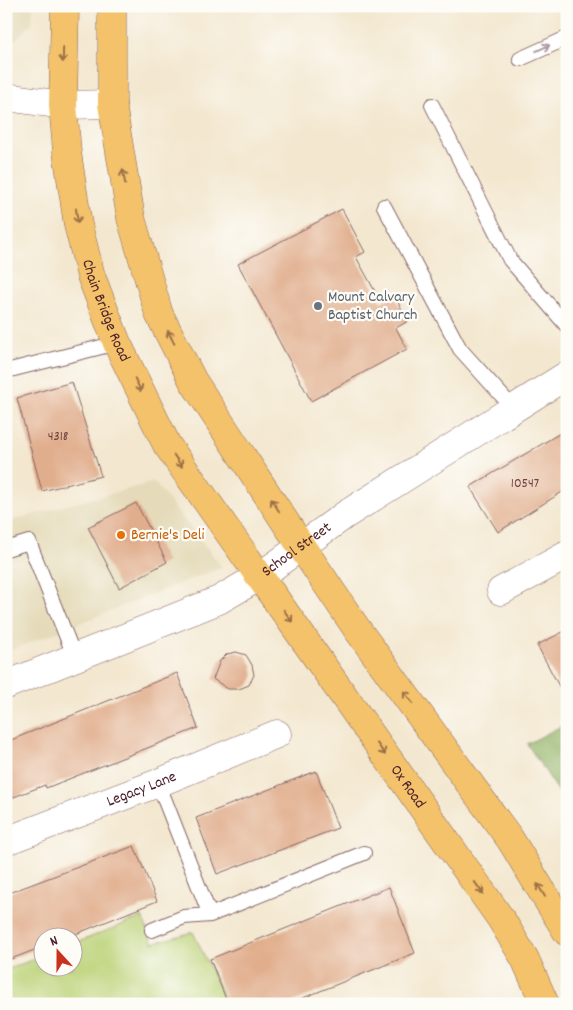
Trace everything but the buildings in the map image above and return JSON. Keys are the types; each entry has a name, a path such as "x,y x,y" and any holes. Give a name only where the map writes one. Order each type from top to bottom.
{"main road":[{"name":"Chain Bridge Road","path":"65,6 63,105 67,152 78,225 91,276 117,343 167,445 260,576"},
{"path":"112,6 112,104 131,218 159,314 194,382 301,546 357,629 510,839 567,932"},
{"name":"Ox Road","path":"260,576 501,919 525,959 545,1004"}],"street":[{"path":"6,97 63,105 112,104"},
{"name":"School Street","path":"6,685 208,605 260,576 345,515 567,375"},
{"path":"501,591 567,555"},
{"name":"Legacy Lane","path":"6,842 277,734"}],"lane":[{"path":"520,59 567,38"},
{"path":"432,105 510,260 567,326"},
{"path":"384,206 460,350 513,408"},
{"path":"6,371 117,343"},
{"path":"6,549 29,542 75,658"},
{"path":"158,783 210,915"},
{"path":"152,930 184,917 210,915 364,853"}],"shaded area":[{"path":"6,6 33,6 32,23 6,50"},
{"path":"154,482 222,567 6,652 6,522"}],"green space":[{"path":"567,723 567,804 527,744"},
{"path":"142,917 153,943 193,932 227,1004 6,1004 6,970 32,960 32,978 82,978 82,940"}],"place":[{"name":"Mount Calvary Baptist Church","path":"318,306"},
{"name":"Bernie's Deli","path":"121,535"}]}
